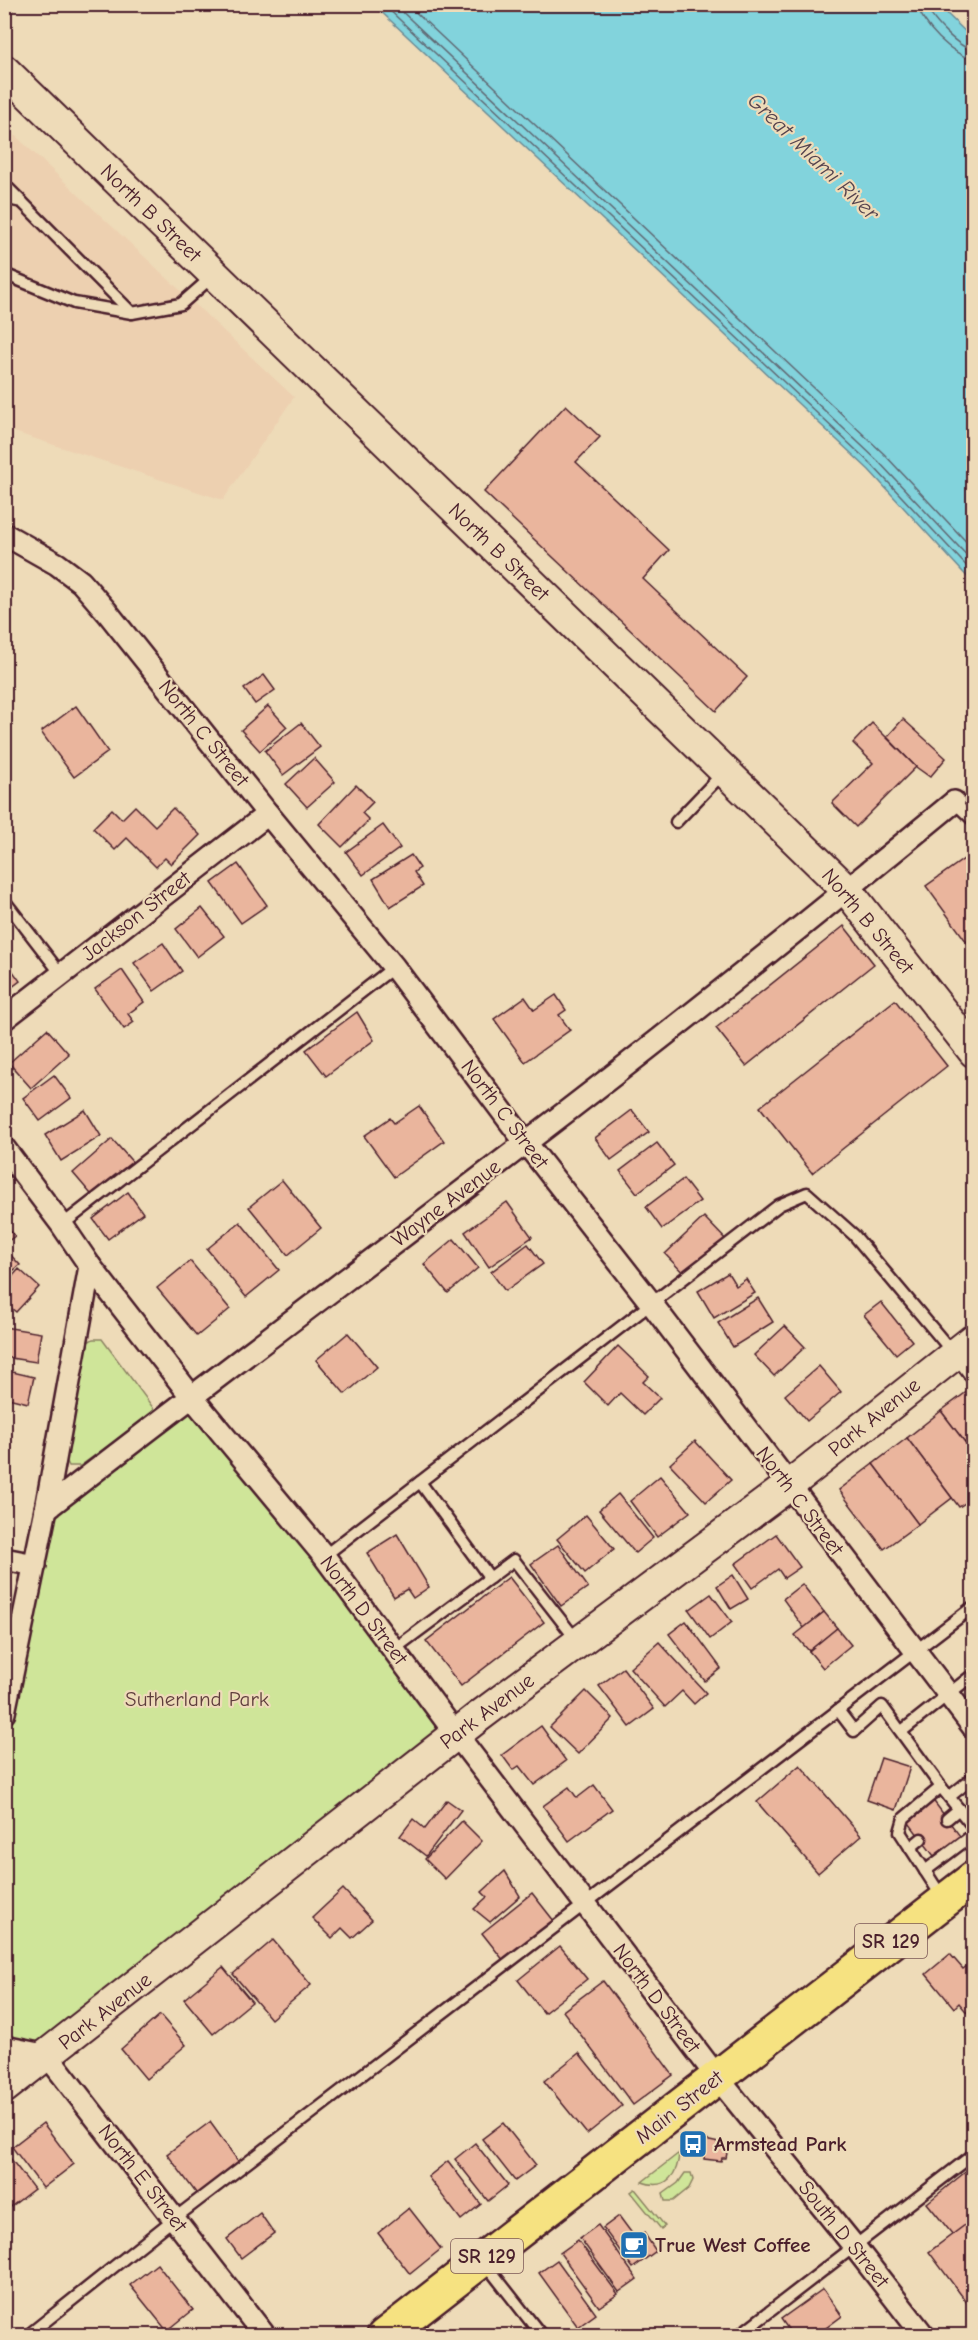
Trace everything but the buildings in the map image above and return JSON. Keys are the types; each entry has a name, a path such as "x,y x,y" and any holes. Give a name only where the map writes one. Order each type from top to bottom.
{"main road":[{"name":"North B Street","path":"4,70 847,890 966,1037"},
{"name":"Park Avenue","path":"4,2088 48,2056 456,1734 788,1486 964,1346"},
{"name":"Main Street","path":"384,2336 974,1878"}],"street":[{"name":"North C Street","path":"4,534 57,564 81,582 394,967 974,1728"},
{"name":"Wayne Avenue","path":"46,1509 191,1396 526,1143 847,890 954,802"},
{"name":"Jackson Street","path":"4,1019 268,814"},
{"name":"North D Street","path":"4,1149 63,1225 90,1266 191,1396 324,1556 717,2078"},
{"path":"5,1712 46,1509 90,1266"},
{"path":"4,1558 35,1565"},
{"path":"4,2047 48,2056"},
{"name":"North E Street","path":"48,2056 265,2336"},
{"name":"South D Street","path":"717,2078 924,2336"}],"lane":[{"path":"4,184 132,313"},
{"path":"4,198 22,202"},
{"path":"4,274 74,303 132,313 181,304 214,274"},
{"path":"676,822 724,771"},
{"path":"954,802 974,821"},
{"path":"4,900 60,974"},
{"path":"63,1225 394,967"},
{"path":"324,1556 779,1205 807,1193 855,1235 964,1346 974,1381"},
{"path":"420,1482 490,1578"},
{"path":"393,1650 514,1560 578,1642"},
{"path":"27,2336 175,2218 974,1606"},
{"path":"902,1731 974,1674"},
{"path":"838,1710 854,1731 882,1706 974,1828"},
{"path":"950,1797 974,1777"},
{"path":"941,1787 904,1818 900,1832 944,1900"},
{"path":"947,1819 959,1809"},
{"path":"925,1871 974,1834"},
{"path":"910,1848 921,1839"},
{"path":"738,2336 974,2154"},
{"path":"482,2260 542,2336"}],"shaded area":[{"path":"4,125 294,397 223,500 5,429"}],"green space":[{"path":"93,1339 102,1339 154,1409 152,1414 80,1466 69,1466 64,1456 86,1343"},
{"name":"Sutherland Park","path":"191,1396 456,1734 48,2056 5,2047 5,1713 46,1509"},
{"path":"679,2153 676,2168 670,2179 658,2184 642,2182"},
{"path":"685,2173 691,2173 693,2180 689,2188 673,2201 665,2201 663,2194 678,2183"},
{"path":"635,2189 665,2226 661,2229 631,2192"}],"water":[{"name":"Great Miami River","path":"374,5 938,5 973,39 973,583 869,470"}],"place":[{"name":"Armstead Park","path":"693,2144"},
{"name":"True West Coffee","path":"634,2245"}]}
